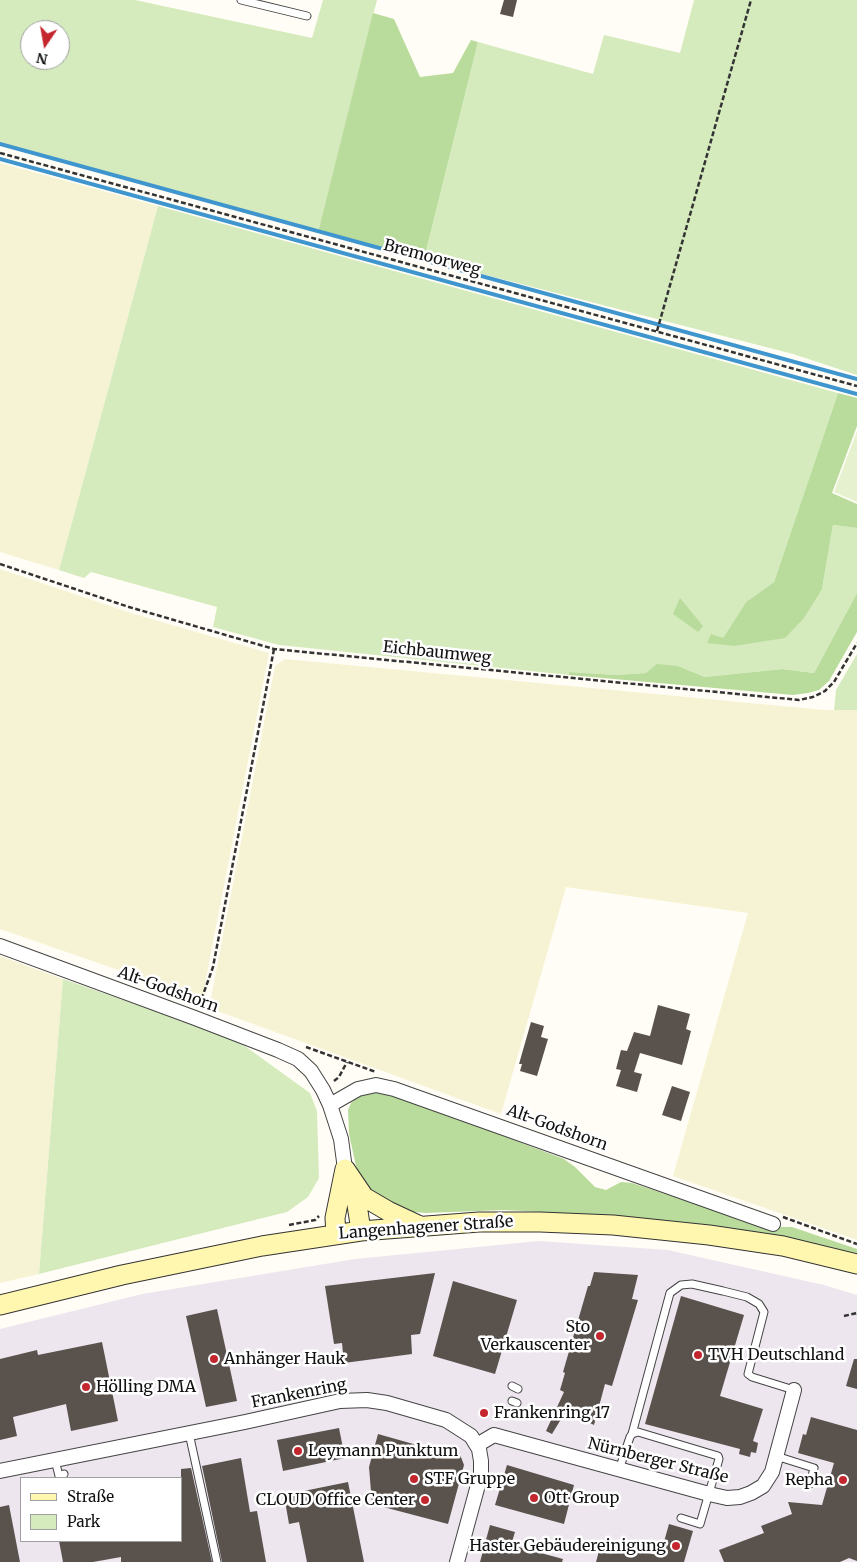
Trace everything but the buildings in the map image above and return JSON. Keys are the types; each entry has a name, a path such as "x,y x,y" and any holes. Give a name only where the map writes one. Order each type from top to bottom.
{"main road":[{"path":"350,1175 364,1197 388,1212 419,1225"},
{"path":"350,1175 361,1231"},
{"path":"336,1234 335,1218 350,1175"},
{"name":"Langenhagener Straße","path":"0,1306 122,1275 262,1246 361,1231 419,1225 479,1222 613,1225 709,1235 774,1245 857,1264"}],"street":[{"name":"Alt-Godshorn","path":"0,946 197,1013 298,1059 323,1090 330,1105 342,1139 350,1175"},
{"name":"Alt-Godshorn","path":"330,1105 358,1088 376,1085 394,1089 774,1224"},
{"name":"Nürnberger Straße","path":"477,1445 494,1435 709,1494 726,1498 740,1497 763,1486 772,1472 794,1390"},
{"name":"Frankenring","path":"0,1471 340,1401 367,1400 387,1403 446,1420 471,1436 477,1445"},
{"path":"457,1562 481,1474 481,1461 477,1445"}],"lane":[{"path":"242,0 307,16"},
{"path":"619,1470 632,1434 670,1293 681,1284 692,1284 747,1297 759,1304 764,1312 748,1374 752,1377 794,1390"},
{"path":"632,1434 638,1432 680,1447 718,1456 719,1459 700,1524 682,1518"},
{"path":"189,1433 217,1562"},
{"path":"776,1456 814,1468 810,1484"},
{"path":"55,1460 59,1476 64,1474"}],"path":[{"path":"657,331 751,0"},
{"name":"Bremoorweg","path":"0,153 857,386"},
{"name":"Eichbaumweg","path":"0,564 129,607 274,648 799,700 813,697 825,691 834,682 857,643"},
{"path":"197,1013 213,968 274,648"},
{"path":"190,1004 197,1013"},
{"path":"302,1046 380,1074"},
{"path":"323,1090 340,1076 347,1062"},
{"path":"286,1225 315,1220 322,1214"},
{"path":"844,1316 857,1313"}],"shaded area":[{"path":"0,163 158,206 59,570 0,552"},
{"path":"0,569 134,614 269,653 202,999 0,929"},
{"path":"285,659 824,710 857,710 857,1240 673,1176 748,913 566,887 501,1114 209,1008 275,666"},
{"path":"0,956 63,979 39,1274 0,1283"},
{"path":"539,1241 668,1250 824,1285 857,1295 857,1562 0,1562 0,1329 142,1294 355,1259"}],"green space":[{"path":"0,0 135,0 312,38 323,0 377,0 318,232 0,143"},
{"path":"694,0 857,0 857,375 793,354 424,259 478,42 593,74 604,35 680,53"},
{"path":"373,13 394,19 420,77 453,73 471,40 478,42 424,259 318,232"},
{"path":"158,206 838,393 774,582 746,602 723,638 734,646 822,589 833,525 857,528 857,593 814,673 782,669 705,677 678,666 646,673 616,675 569,672 569,675 279,645 213,627 217,607 91,572 84,578 59,570"},
{"path":"838,393 857,398 857,426 832,493 857,504 857,528 833,525 822,589 804,618 785,638 734,646 707,643 711,634 723,638 746,602 774,582"},
{"path":"857,431 857,502 834,492"},
{"path":"857,593 857,632 829,681 819,690 793,695 569,675 569,672 616,675 646,673 657,664 678,666 705,677 782,669 814,673"},
{"path":"680,598 703,626 698,632 673,614"},
{"path":"857,654 857,710 834,710 836,690"},
{"path":"63,979 235,1039 310,1093 317,1111 319,1178 308,1197 287,1212 39,1274"},
{"path":"370,1092 379,1092 426,1107 564,1159 595,1187 606,1190 621,1182 632,1183 765,1227 792,1227 857,1249 857,1257 725,1230 617,1216 504,1210 425,1213 404,1211 365,1188 356,1166 349,1134 348,1110 351,1103 357,1097"}],"waterway":[{"path":"0,144 857,379"},
{"path":"0,159 857,394"}],"place":[{"name":"Sto Verkauscenter","path":"600,1336"},
{"name":"TVH Deutschland","path":"698,1355"},
{"name":"Anhänger Hauk","path":"214,1359"},
{"name":"Hölling DMA","path":"86,1387"},
{"name":"Frankenring 17","path":"484,1413"},
{"name":"Leymann Punktum","path":"298,1451"},
{"name":"STF Gruppe","path":"414,1479"},
{"name":"Repha","path":"843,1480"},
{"name":"Ott Group","path":"534,1498"},
{"name":"CLOUD Office Center","path":"425,1500"},
{"name":"Haster Gebäudereinigung","path":"676,1546"}]}
